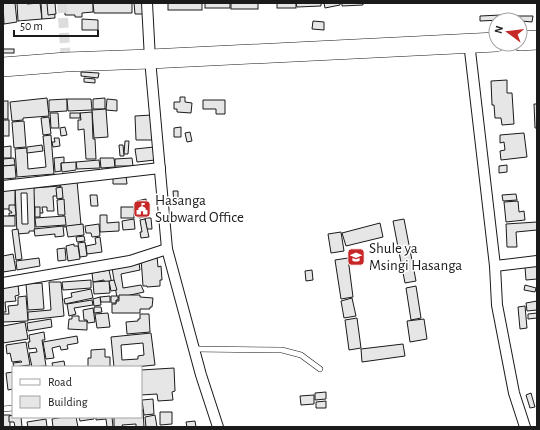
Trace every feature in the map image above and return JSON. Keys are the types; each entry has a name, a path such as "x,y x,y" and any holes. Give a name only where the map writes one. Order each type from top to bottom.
{"highway":[{"path":"3,67 66,62 488,42"}],"street":[{"path":"147,3 150,59 168,249 193,349 218,427"},
{"path":"469,42 495,266 497,305 514,393 525,427"},
{"path":"3,186 160,168"},
{"path":"3,283 130,261 168,249"},
{"path":"495,266 537,261"}],"lane":[{"path":"193,349 282,350 301,355 320,369"}],"building":[{"path":"3,3 15,3 17,22 4,24"},
{"path":"17,3 40,3 42,19 18,21"},
{"path":"41,3 54,3 55,18 42,19"},
{"path":"47,3 55,3 56,14 48,15"},
{"path":"65,3 93,3 93,12 82,13 82,17 65,15"},
{"path":"93,3 132,3 132,13 94,13"},
{"path":"134,3 143,3 143,14 135,14"},
{"path":"168,3 202,3 202,10 168,10"},
{"path":"205,3 230,3 230,8 205,8"},
{"path":"231,3 258,3 258,9 231,9"},
{"path":"277,3 296,3 296,8 277,8"},
{"path":"296,3 321,3 321,6 297,7"},
{"path":"324,3 340,3 340,5 325,8"},
{"path":"342,3 363,3 363,5 342,6"},
{"path":"480,16 488,16 488,21 480,21"},
{"path":"528,16 533,16 532,22 528,22"},
{"path":"82,19 98,20 98,30 82,30"},
{"path":"313,21 324,22 324,30 312,29"},
{"path":"3,49 14,49 14,53 3,53"},
{"path":"81,72 99,73 98,78 81,76"},
{"path":"84,78 95,79 95,83 84,82"},
{"path":"507,80 507,93 512,93 514,124 502,125 501,118 495,118 494,105 492,105 491,81"},
{"path":"180,97 185,97 185,102 192,103 191,113 177,112 177,109 174,109 174,102 180,102"},
{"path":"47,98 49,116 23,118 23,120 12,121 10,102"},
{"path":"105,98 105,109 93,109 93,99"},
{"path":"67,99 67,111 49,112 49,100"},
{"path":"67,99 91,99 92,110 68,111"},
{"path":"107,99 117,100 117,111 106,110"},
{"path":"203,100 225,100 225,114 216,114 216,109 203,109"},
{"path":"3,101 8,101 8,119 3,119"},
{"path":"534,104 537,104 537,128 535,128"},
{"path":"106,109 108,137 94,138 92,110"},
{"path":"92,112 93,139 95,139 96,159 86,159 84,129 78,130 78,120 81,120 80,113"},
{"path":"50,113 58,113 59,128 51,128"},
{"path":"70,113 80,113 80,118 70,118"},
{"path":"152,115 153,140 136,140 135,116"},
{"path":"49,117 51,134 43,135 41,118"},
{"path":"3,120 9,120 9,136 3,136"},
{"path":"24,121 26,147 14,148 12,122"},
{"path":"65,127 67,135 61,136 60,128"},
{"path":"181,127 181,137 174,137 174,128"},
{"path":"190,132 192,141 187,142 185,133"},
{"path":"524,133 527,157 501,160 500,151 505,150 504,142 500,143 500,135"},
{"path":"51,135 54,174 17,177 15,149 27,148 28,169 46,167 43,136"},
{"path":"54,138 59,138 60,146 53,147 52,142 55,142"},
{"path":"125,141 129,141 128,154 124,154"},
{"path":"42,145 43,151 27,153 27,147"},
{"path":"119,145 123,145 124,156 120,156"},
{"path":"11,146 11,158 3,158 3,147"},
{"path":"154,147 155,160 137,162 135,149"},
{"path":"64,157 64,163 61,163 61,171 55,172 54,158"},
{"path":"14,158 15,165 3,166 3,159"},
{"path":"100,158 114,158 115,167 101,168"},
{"path":"132,158 133,166 115,166 115,159"},
{"path":"99,160 100,168 77,169 76,162"},
{"path":"76,162 76,170 62,172 61,163"},
{"path":"15,165 16,178 3,179 3,166"},
{"path":"507,165 507,172 499,173 499,166"},
{"path":"126,176 127,184 113,184 113,177"},
{"path":"77,181 81,225 64,227 60,182"},
{"path":"60,186 60,196 53,196 54,211 47,211 47,207 42,207 43,213 35,213 33,188"},
{"path":"34,187 35,231 17,234 15,188","holes":["21,193 27,193 28,224 22,224"]},
{"path":"62,187 63,198 57,199 56,188"},
{"path":"3,189 15,189 15,209 3,209"},
{"path":"173,191 178,191 178,203 174,203"},
{"path":"516,194 517,200 503,201 502,195"},
{"path":"90,195 97,195 98,206 91,206"},
{"path":"64,199 65,215 58,215 57,200"},
{"path":"146,199 149,216 139,218 137,201"},
{"path":"518,201 519,212 524,211 525,220 506,222 504,202"},
{"path":"9,205 15,205 16,215 9,216 9,213 12,213 9,211"},
{"path":"35,207 40,207 40,217 35,217"},
{"path":"121,207 134,207 134,218 121,218"},
{"path":"100,215 107,215 107,223 119,222 119,231 100,232"},
{"path":"3,216 15,216 15,226 3,226"},
{"path":"65,216 66,225 36,227 35,218"},
{"path":"145,218 151,218 152,229 147,229"},
{"path":"134,219 135,229 123,230 122,221"},
{"path":"145,219 149,237 141,238 140,232 142,232 140,220"},
{"path":"404,219 416,281 405,283 393,221"},
{"path":"537,222 537,230 516,232 517,247 507,247 506,224"},
{"path":"380,223 383,237 346,246 342,233"},
{"path":"83,224 84,235 68,237 66,226"},
{"path":"99,224 100,236 92,237 91,233 86,233 85,226"},
{"path":"63,226 64,236 55,237 55,234 35,236 34,229"},
{"path":"18,229 22,259 16,260 12,230"},
{"path":"341,232 344,251 331,253 328,234"},
{"path":"84,236 85,241 77,242 76,237"},
{"path":"100,237 102,252 87,254 86,246 96,244 95,238"},
{"path":"85,242 87,256 80,257 78,243"},
{"path":"74,244 74,246 78,246 80,259 68,261 66,246"},
{"path":"65,248 66,260 58,261 57,249"},
{"path":"13,254 16,270 3,272 3,256"},
{"path":"157,256 158,267 161,266 162,280 160,280 160,286 143,286 141,258"},
{"path":"39,258 40,266 17,270 16,261"},
{"path":"348,258 353,297 341,299 335,260"},
{"path":"139,263 140,270 121,274 123,288 141,285 144,292 117,298 112,268"},
{"path":"537,265 537,279 526,280 525,267"},
{"path":"109,270 112,284 105,285 104,280 93,282 92,273"},
{"path":"312,270 313,280 306,281 305,271"},
{"path":"91,280 91,288 63,290 62,282"},
{"path":"114,280 117,290 111,291 109,281"},
{"path":"109,281 110,293 94,294 93,282"},
{"path":"49,282 61,282 64,316 28,320 28,312 51,310"},
{"path":"42,283 44,309 28,310 26,284"},
{"path":"18,284 19,295 15,296 16,301 5,302 6,312 3,312 3,286"},
{"path":"525,285 536,288 535,292 524,290"},
{"path":"416,286 421,318 411,320 406,288"},
{"path":"91,289 93,298 65,304 64,299 72,297 71,293"},
{"path":"119,295 140,295 140,297 153,298 152,307 150,307 150,309 140,309 140,313 112,313 112,304 116,304 116,301 119,301"},
{"path":"26,296 28,321 3,322 3,314 9,314 8,306 18,305 18,297"},
{"path":"110,296 110,302 101,302 100,297"},
{"path":"111,296 118,296 116,303 111,303"},
{"path":"100,297 101,305 94,306 93,299"},
{"path":"352,298 356,316 344,318 341,301"},
{"path":"92,300 93,305 74,308 76,314 69,316 67,304"},
{"path":"537,301 537,310 527,311 526,303"},
{"path":"525,306 527,328 520,329 518,307"},
{"path":"94,307 101,307 102,312 94,313"},
{"path":"93,308 95,322 88,323 87,320 84,320 83,310"},
{"path":"108,313 110,327 97,328 95,314"},
{"path":"537,313 537,318 528,319 528,314"},
{"path":"140,314 149,314 150,332 127,334 126,322 138,321 138,319 140,319"},
{"path":"72,316 79,316 79,321 87,321 87,330 68,329 69,319 72,319"},
{"path":"357,318 361,348 349,350 345,320"},
{"path":"51,319 52,327 28,331 27,323"},
{"path":"424,319 427,339 410,342 407,321"},
{"path":"25,322 28,339 3,343 3,326"},
{"path":"44,332 45,340 42,340 46,366 32,366 29,353 37,352 36,348 29,349 29,335"},
{"path":"151,333 155,365 114,366 111,337","holes":["143,343 144,355 138,356 138,359 122,360 121,345"]},
{"path":"77,336 78,343 67,345 68,349 61,350 60,346 52,348 54,358 46,359 43,342"},
{"path":"26,342 30,365 14,366 13,363 22,362 12,362 10,353 7,354 6,345"},
{"path":"403,344 405,356 362,362 361,349"},
{"path":"105,349 105,357 110,357 110,366 88,366 88,358 91,358 91,350"},
{"path":"64,361 65,366 53,366 52,363"},
{"path":"174,368 175,391 172,392 173,400 158,401 157,394 142,395 142,370"},
{"path":"12,372 12,389 8,390 6,373"},
{"path":"326,392 326,399 315,400 315,393"},
{"path":"531,393 535,407 530,408 526,395"},
{"path":"314,395 314,404 301,405 300,396"},
{"path":"153,399 154,414 144,415 142,400"},
{"path":"326,401 326,408 316,408 316,402"},
{"path":"143,410 144,427 136,427 136,424 122,425 123,427 114,427 114,418 142,418"},
{"path":"160,412 172,412 172,424 160,425"},
{"path":"3,415 10,415 10,427 3,427"},
{"path":"12,415 12,418 21,418 22,427 15,427 14,422 9,422 9,416"},
{"path":"155,415 157,427 146,427 145,417"},
{"path":"76,418 78,427 53,427 52,419"},
{"path":"79,418 94,418 94,419 80,421"},
{"path":"96,418 112,418 113,427 107,427 106,419 96,420"},
{"path":"46,419 47,427 28,427 27,422"},
{"path":"195,421 196,427 187,427 186,422"}],"tunnel":[{"path":"62,3 66,62"}],"place":[{"name":"Hasanga Subward Office","path":"142,209"},
{"name":"Shule ya Msingi Hasanga","path":"356,257"}]}
